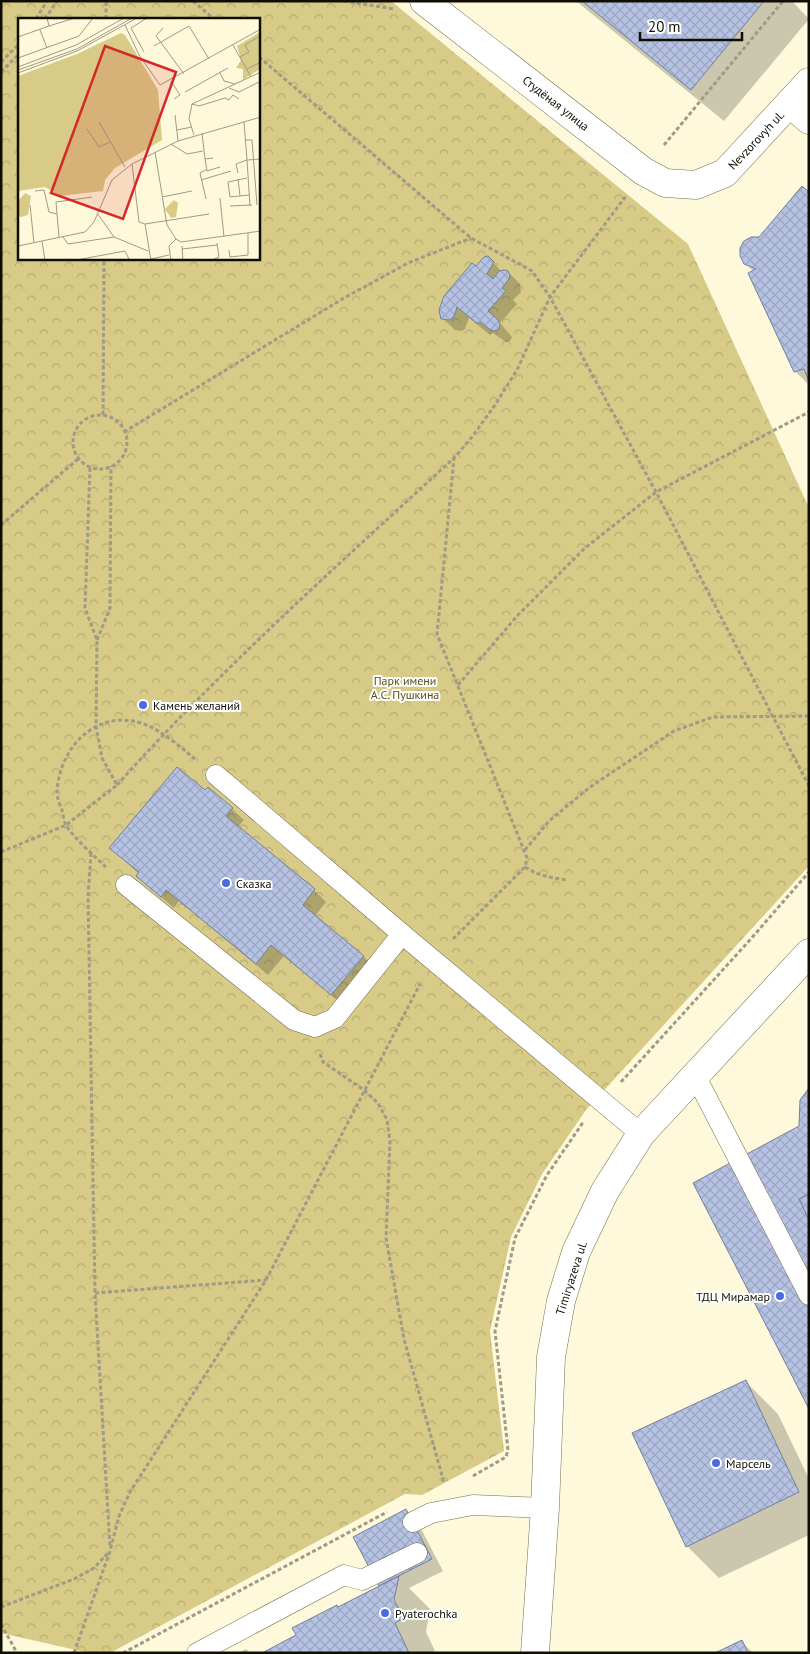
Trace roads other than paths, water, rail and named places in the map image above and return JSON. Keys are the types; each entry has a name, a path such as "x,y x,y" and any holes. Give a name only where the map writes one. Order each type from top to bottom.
{"street":[{"name":"Студёная улица","path":"413,5 643,171 665,182 696,185"},
{"name":"Nevzorovyh ul.","path":"696,185 725,173 800,112 809,82"},
{"name":"Timiryazeva ul.","path":"535,1653 545,1508 551,1358 561,1301 576,1252 605,1191 641,1134 809,953"}],"lane":[{"path":"216,775 641,1134"},
{"path":"126,885 294,1020 314,1027 335,1018 402,934"},
{"path":"695,1075 809,1295"},
{"path":"413,1522 431,1513 473,1504 545,1508"},
{"path":"197,1653 344,1575 362,1580 417,1553"}],"place":[{"name":"Камень желаний","path":"143,705"},
{"name":"Сказка","path":"226,883"},
{"name":"ТДЦ Мирамар","path":"780,1296"},
{"name":"Марсель","path":"716,1463"},
{"name":"Pyaterochka","path":"385,1613"}],"park label":[{"name":"Парк имени А.С. Пушкина","path":"405,687"}]}
